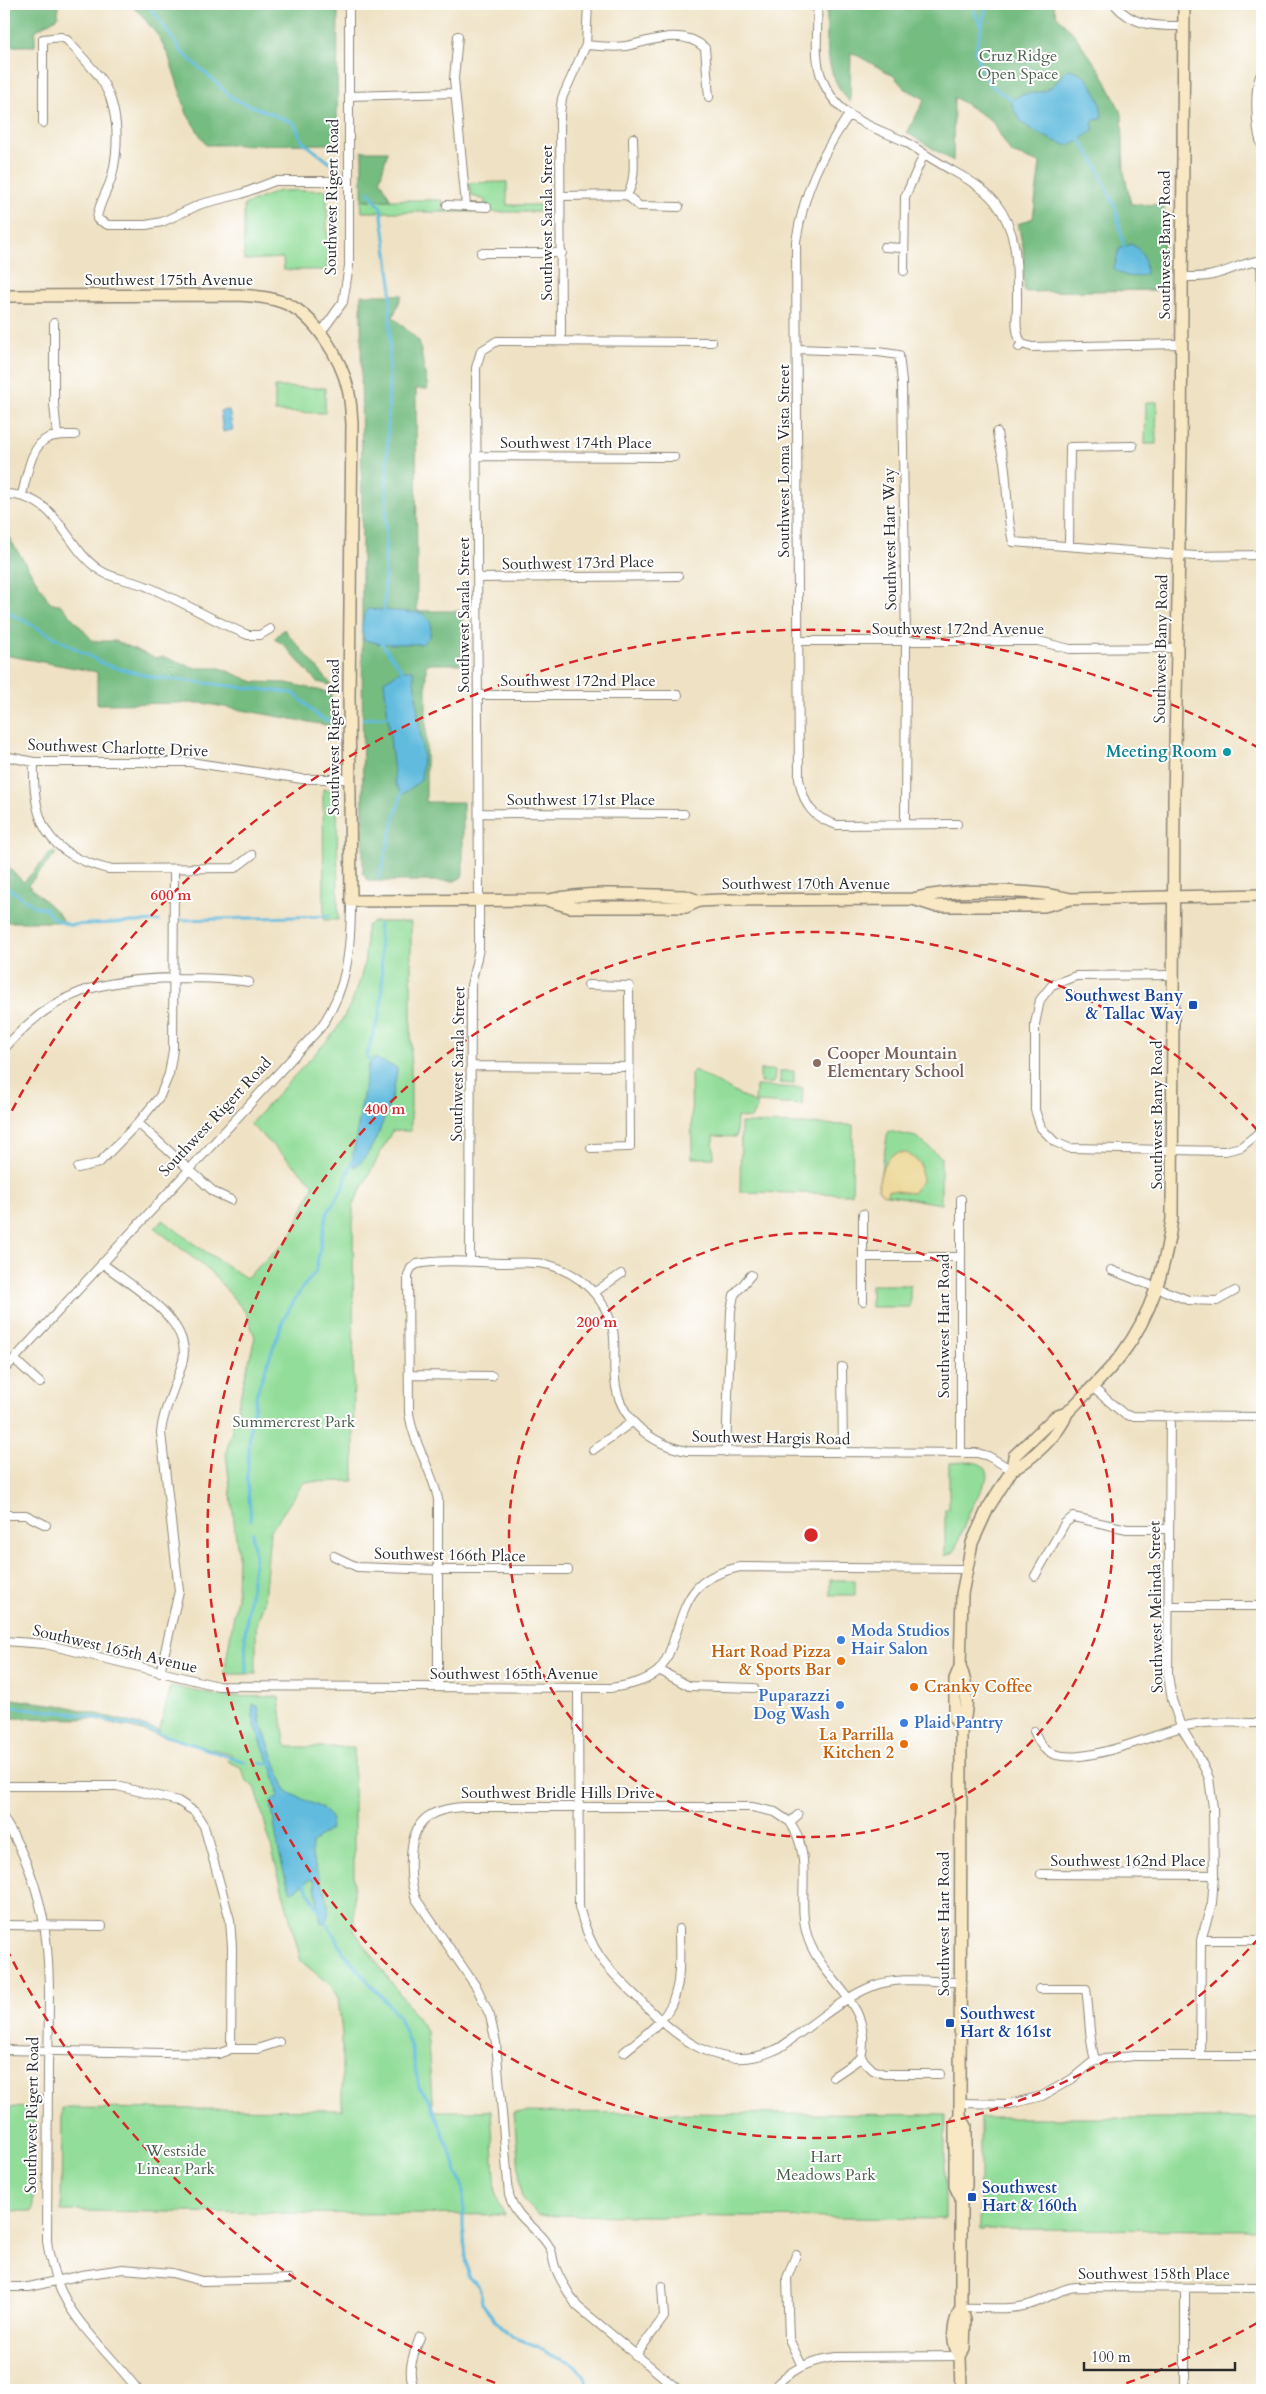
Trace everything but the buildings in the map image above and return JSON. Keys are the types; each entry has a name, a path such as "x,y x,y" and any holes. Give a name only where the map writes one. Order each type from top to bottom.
{"main road":[{"name":"Southwest Bany Road","path":"965,1569 972,1543 984,1516 1012,1470 1023,1464 1063,1425 1067,1413 1122,1354 1138,1329 1157,1289 1164,1268 1172,1219 1184,4"},
{"name":"Southwest 175th Avenue","path":"4,296 255,296 287,304 302,313 320,334"},
{"name":"Southwest Rigert Road","path":"320,334 341,371 348,389 351,405 351,901"},
{"name":"Southwest 170th Avenue","path":"351,901 549,900 571,895 593,894 685,896 699,901 913,899 934,894 1016,893 1046,893 1071,899 1262,895"},
{"name":"Southwest Hart Road","path":"961,2390 960,2356 964,2349 965,2320 961,2308 961,2198 955,2186 955,2126 960,2116 961,1732 955,1718 955,1679 960,1667 961,1604 965,1569"}],"street":[{"name":"Southwest Rigert Road","path":"320,334 341,306 347,289 350,248 349,4"},
{"path":"588,4 586,45 624,46 660,37 688,38 705,48 708,97"},
{"path":"817,4 820,74 834,100 848,116 906,142 985,191 1000,209 1009,225 1016,253 1016,331 1020,345 1032,348 1181,344"},
{"path":"1114,4 1123,14 1142,24 1184,26"},
{"path":"458,36 454,70 455,93 466,205"},
{"path":"43,123 43,40 61,37 67,40 98,76 105,88 113,112 117,132 117,149 108,189 98,210 97,219 99,222 118,225 162,222 201,204 241,194 275,181 349,181"},
{"name":"Southwest Sarala Street","path":"470,1262 471,985 479,949 476,368 481,351 497,340 561,341 560,115 562,98 586,45"},
{"path":"1262,73 1258,82 1257,133 1262,145"},
{"path":"349,96 455,93"},
{"name":"Southwest Loma Vista Street","path":"848,116 818,163 810,184 796,241 799,780 803,799 814,814 837,825 905,824"},
{"path":"627,195 632,186 633,178 633,138"},
{"path":"904,270 905,197 924,154"},
{"path":"561,196 627,195 639,206 679,207"},
{"path":"448,205 487,207"},
{"path":"884,247 904,248"},
{"path":"480,253 562,253"},
{"path":"1181,277 1203,277 1261,260 1262,318"},
{"path":"54,323 54,404 57,435"},
{"path":"561,341 712,342"},
{"name":"Southwest Hart Way","path":"797,350 878,352 899,355 902,382 906,642 905,824"},
{"path":"997,432 999,448 1004,461 1007,520 1013,542 1179,554 1262,555"},
{"path":"22,494 35,451 42,441 57,435 75,435"},
{"path":"1069,546 1070,447 1133,446"},
{"name":"Southwest 174th Place","path":"476,456 674,457"},
{"path":"4,494 22,494 40,505 62,524 80,552 101,571 119,579 146,586 248,635 260,635 270,629"},
{"name":"Southwest 173rd Place","path":"478,578 678,576"},
{"name":"Southwest 172nd Avenue","path":"798,641 1038,641 1070,649 1177,648"},
{"name":"Southwest 172nd Place","path":"478,694 678,694"},
{"name":"Southwest Charlotte Drive","path":"4,756 34,762 190,762 302,779 350,779"},
{"path":"34,762 33,783 38,812 44,828 57,844 71,855 88,864 108,868 235,868 252,855"},
{"name":"Southwest 171st Place","path":"478,813 684,814"},
{"path":"905,824 957,824"},
{"path":"78,1168 100,1163 138,1123 160,1096 169,1074 173,1050 174,868"},
{"name":"Southwest Rigert Road","path":"4,1370 320,1028 332,1011 348,963 351,901"},
{"path":"1174,974 1076,976 1066,978 1052,985 1040,1000 1034,1024 1034,1110 1041,1128 1054,1142 1069,1148 1205,1152 1241,1148 1260,1132 1262,1126"},
{"path":"4,1049 33,1018 59,1002 86,989 117,981 173,978 226,978 249,982"},
{"path":"588,985 629,986 630,1147 592,1148"},
{"path":"472,1066 629,1067"},
{"path":"138,1123 214,1192 231,1200"},
{"name":"Southwest Hart Road","path":"961,1199 961,1453"},
{"path":"863,1214 863,1301"},
{"path":"863,1257 960,1257"},
{"name":"Southwest Hargis Road","path":"438,1687 438,1499 433,1477 417,1448 412,1432 410,1375 408,1275 411,1268 425,1262 549,1265 579,1280 595,1292 613,1330 615,1379 623,1408 632,1422 663,1445 686,1451 961,1453 988,1456 1012,1470"},
{"path":"102,1263 169,1316 183,1343 183,1361 162,1421 161,1433 179,1591 160,1673"},
{"path":"1111,1270 1188,1300 1217,1301 1235,1291"},
{"path":"595,1292 621,1274"},
{"path":"726,1452 731,1310 734,1295 751,1274"},
{"path":"14,1359 40,1383"},
{"path":"842,1367 843,1453"},
{"path":"410,1375 492,1376"},
{"path":"1092,1387 1124,1414 1137,1417 1262,1417"},
{"name":"Southwest Melinda Street","path":"1170,1417 1168,1675 1172,1700 1181,1727 1198,1753 1209,1778 1213,1808 1214,1875 1212,1903 1200,1940 1200,2056"},
{"path":"593,1450 632,1422"},
{"path":"4,1515 26,1515 46,1525"},
{"path":"1035,1576 1065,1523 1073,1517 1127,1528 1168,1529"},
{"name":"Southwest 166th Place","path":"334,1556 357,1567 438,1570 568,1570"},
{"path":"754,1688 688,1686 659,1670 670,1653 685,1606 692,1592 705,1580 721,1571 740,1567 965,1569"},
{"path":"1168,1606 1262,1606"},
{"name":"Southwest 165th Avenue","path":"4,1641 45,1644 218,1686 611,1688 631,1685 646,1679 659,1670"},
{"path":"578,1688 579,1907 584,1925 592,1947 606,1967 660,2021 680,2038 700,2050 716,2055 740,2058 776,2050 848,1998 875,1986 904,1981 960,1982"},
{"path":"1034,1731 1040,1744 1048,1752 1079,1756 1113,1749 1196,1724 1262,1723"},
{"path":"4,1786 117,1786 178,1801 194,1812 204,1826 230,1920 232,1947 231,2049"},
{"name":"Southwest Bridle Hills Drive","path":"679,2390 635,2356 577,2306 558,2274 551,2250 540,2235 522,2220 512,2204 509,2194 496,2043 490,2016 477,1988 416,1899 410,1883 411,1839 419,1825 432,1813 446,1808 464,1807 752,1807 775,1812 790,1822"},
{"path":"798,1815 790,1822 800,1840 804,1858 805,1930 814,1952 848,1998 861,2021 863,2049 861,2058 832,2077"},
{"name":"Southwest Rigert Road","path":"4,1820 30,1870 45,1926 50,1966 47,2241 55,2282 80,2325 118,2365 138,2390"},
{"name":"Southwest 162nd Place","path":"1041,1874 1214,1875"},
{"path":"4,1925 102,1926"},
{"path":"624,2052 660,2021 673,2003 679,1980 679,1929"},
{"path":"1200,1940 1262,1940"},
{"path":"1039,1988 1086,1989 1089,2007 1089,2040 1095,2060"},
{"path":"4,2050 218,2054 231,2049 257,2049 279,2042"},
{"path":"960,2104 1010,2104 1042,2096 1072,2079 1095,2060 1134,2056 1262,2056"},
{"path":"861,2058 873,2070 884,2074 940,2074"},
{"path":"796,2255 787,2278 789,2339 802,2366"},
{"path":"4,2285 29,2288 90,2273 124,2269 172,2273 202,2281 289,2279"},
{"path":"635,2356 664,2317 662,2286"},
{"name":"Southwest 158th Place","path":"961,2308 1023,2306 1036,2303 1059,2290 1076,2287 1262,2288"},
{"path":"1185,2288 1185,2390"},
{"path":"415,2390 410,2380 410,2363 420,2337"},
{"path":"772,2390 779,2382 802,2366 822,2359 836,2357 960,2356"}],"green space":[{"path":"4,4 58,4 58,17 35,31 35,46 4,46"},
{"path":"128,4 338,4 337,144 206,145 187,114 169,57 159,37 140,13"},
{"name":"Cruz Ridge Open Space","path":"827,4 1053,4 1057,16 1074,34 1101,72 1122,114 1124,172 1131,204 1164,205 1162,290 1024,292 1023,248 1018,224 1033,218 1040,163 1011,153 992,121 954,97 953,161 907,133 925,99 904,88 894,76 851,52 850,102 835,80 828,56"},
{"path":"362,151 388,151 380,179 391,200 362,200"},
{"path":"507,182 507,205 548,205 548,212 362,212 361,200 443,200 444,210 485,210 485,200 472,196 468,183"},
{"path":"327,190 327,270 284,270 283,258 244,260 244,205 279,191"},
{"path":"361,295 402,295 393,317 419,341 428,389 416,389 417,611 462,611 463,664 426,664 426,802 463,802 463,873 462,877 455,881 368,881 363,873"},
{"path":"275,387 325,388 325,413 275,412"},
{"path":"1146,402 1157,402 1156,444 1145,444"},
{"path":"4,503 6,503 6,533 51,604 60,604 93,641 116,641 155,658 163,657 196,668 220,668 254,682 287,683 331,693 331,713 337,714 337,727 202,703 97,704 97,672 4,655"},
{"path":"284,629 331,685 317,682 283,644 274,639"},
{"path":"323,789 334,791 337,795 338,920 324,920"},
{"path":"52,851 56,854 28,885 56,911 64,922 4,922 4,864 24,882"},
{"name":"Summercrest Park","path":"373,922 411,922 411,1131 392,1131 353,1205 354,1481 304,1482 270,1532 264,1602 256,1628 256,1674 224,1674 237,1596 238,1555 226,1453 255,1337 246,1313 212,1273 155,1228 163,1220 194,1244 246,1278 290,1238 314,1184 250,1124 334,1033 354,997 361,978 365,958 367,926"},
{"path":"694,1070 758,1105 751,1119 737,1117 736,1137 713,1136 714,1158 692,1158 691,1074"},
{"path":"760,1070 775,1070 774,1083 760,1083"},
{"path":"780,1071 794,1071 794,1084 780,1083"},
{"path":"756,1086 803,1088 802,1105 755,1102"},
{"path":"741,1123 853,1125 852,1194 740,1192"},
{"path":"888,1131 916,1137 941,1157 941,1204 882,1194 878,1189"},
{"path":"871,1285 910,1285 910,1307 871,1307"},
{"path":"973,1462 983,1466 988,1476 969,1513 954,1552 945,1556 945,1509 949,1509 949,1463"},
{"path":"830,1580 855,1580 855,1595 830,1595"},
{"name":"Westside Linear Park","path":"171,1686 218,1696 279,1697 285,1743 288,1747 354,1747 354,1930 427,2032 433,2111 491,2111 496,2193 505,2215 61,2211 62,2108 342,2110 342,2034 338,1998 331,1986 301,1961 256,1789 246,1780 240,1767 228,1761 232,1754 158,1735"},
{"path":"4,1698 66,1706 159,1730 158,1735 96,1719 4,1718"},
{"path":"4,2107 34,2108 33,2211 4,2211"},
{"name":"Hart Meadows Park","path":"514,2112 945,2115 945,2219 538,2215 524,2201 521,2194"},
{"path":"980,2118 1262,2118 1262,2230 984,2229 984,2231 980,2231"}],"sand":[{"path":"899,1153 907,1153 920,1163 922,1181 912,1193 888,1190 886,1195 882,1194 878,1189 880,1175 888,1158"}],"water":[{"path":"1068,69 1082,74 1091,84 1100,102 1102,114 1101,119 1094,120 1092,123 1094,129 1079,142 1071,145 1050,139 1025,125 1016,115 1011,101 1020,95 1048,89"},
{"path":"1131,244 1143,256 1146,274 1129,276 1121,274 1114,269 1119,249"},
{"path":"229,410 233,430 223,432 220,411"},
{"path":"368,609 423,613 431,623 430,636 422,644 382,644 364,640 362,624"},
{"path":"402,670 413,670 423,757 421,780 402,795 395,783 384,681"},
{"path":"374,1058 397,1068 396,1078 383,1123 376,1138 369,1152 354,1167 352,1160 368,1066"},
{"path":"253,1704 258,1706 261,1724 286,1790 318,1806 332,1820 330,1829 312,1843 314,1863 328,1903 326,1923 321,1923 314,1880 310,1879 296,1890 291,1891 287,1881 278,1848 271,1803 273,1799 278,1798 277,1786 255,1725"}],"waterway":[{"path":"148,4 182,52 234,99 294,123 303,142 329,162"},
{"path":"971,4 981,26"},
{"path":"987,4 975,53 989,84 1015,102"},
{"path":"1079,138 1097,166 1116,209 1124,247 1127,250"},
{"path":"368,191 381,208 391,284 384,613"},
{"path":"4,610 106,665 152,677 293,693 317,715 336,723"},
{"path":"382,641 382,644 402,670 402,673"},
{"path":"363,719 392,716"},
{"path":"379,878 402,791"},
{"path":"4,885 34,906 46,909 54,919 69,925 159,921"},
{"path":"182,920 329,916"},
{"path":"374,1065 367,1057 378,1020 382,997 379,925"},
{"path":"251,1520 247,1479 250,1430 257,1392 284,1318 302,1288 315,1273 327,1213 341,1192 354,1156"},
{"path":"246,1672 245,1633 255,1557 252,1533"},
{"path":"4,1706 78,1714 143,1728 245,1762"},
{"path":"259,1763 274,1765"},
{"path":"302,1880 321,1914"},
{"path":"325,1919 344,1953 399,2017 411,2048 419,2087 429,2100 463,2187 463,2227 468,2277 480,2289 482,2303 495,2320 513,2337 537,2346 550,2356 562,2359 576,2366 586,2379 588,2390"}],"place":[{"name":"Meeting Room","path":"1227,752"},
{"name":"Southwest Bany & Tallac Way","path":"1193,1005"},
{"name":"Cooper Mountain Elementary School","path":"817,1063"},
{"name":"Moda Studios Hair Salon","path":"841,1640"},
{"name":"Hart Road Pizza & Sports Bar","path":"841,1661"},
{"name":"Cranky Coffee","path":"914,1687"},
{"name":"Puparazzi Dog Wash","path":"840,1705"},
{"name":"Plaid Pantry","path":"904,1723"},
{"name":"La Parrilla Kitchen 2","path":"904,1744"},
{"name":"Southwest Hart & 161st","path":"950,2023"},
{"name":"Southwest Hart & 160th","path":"972,2197"}]}
